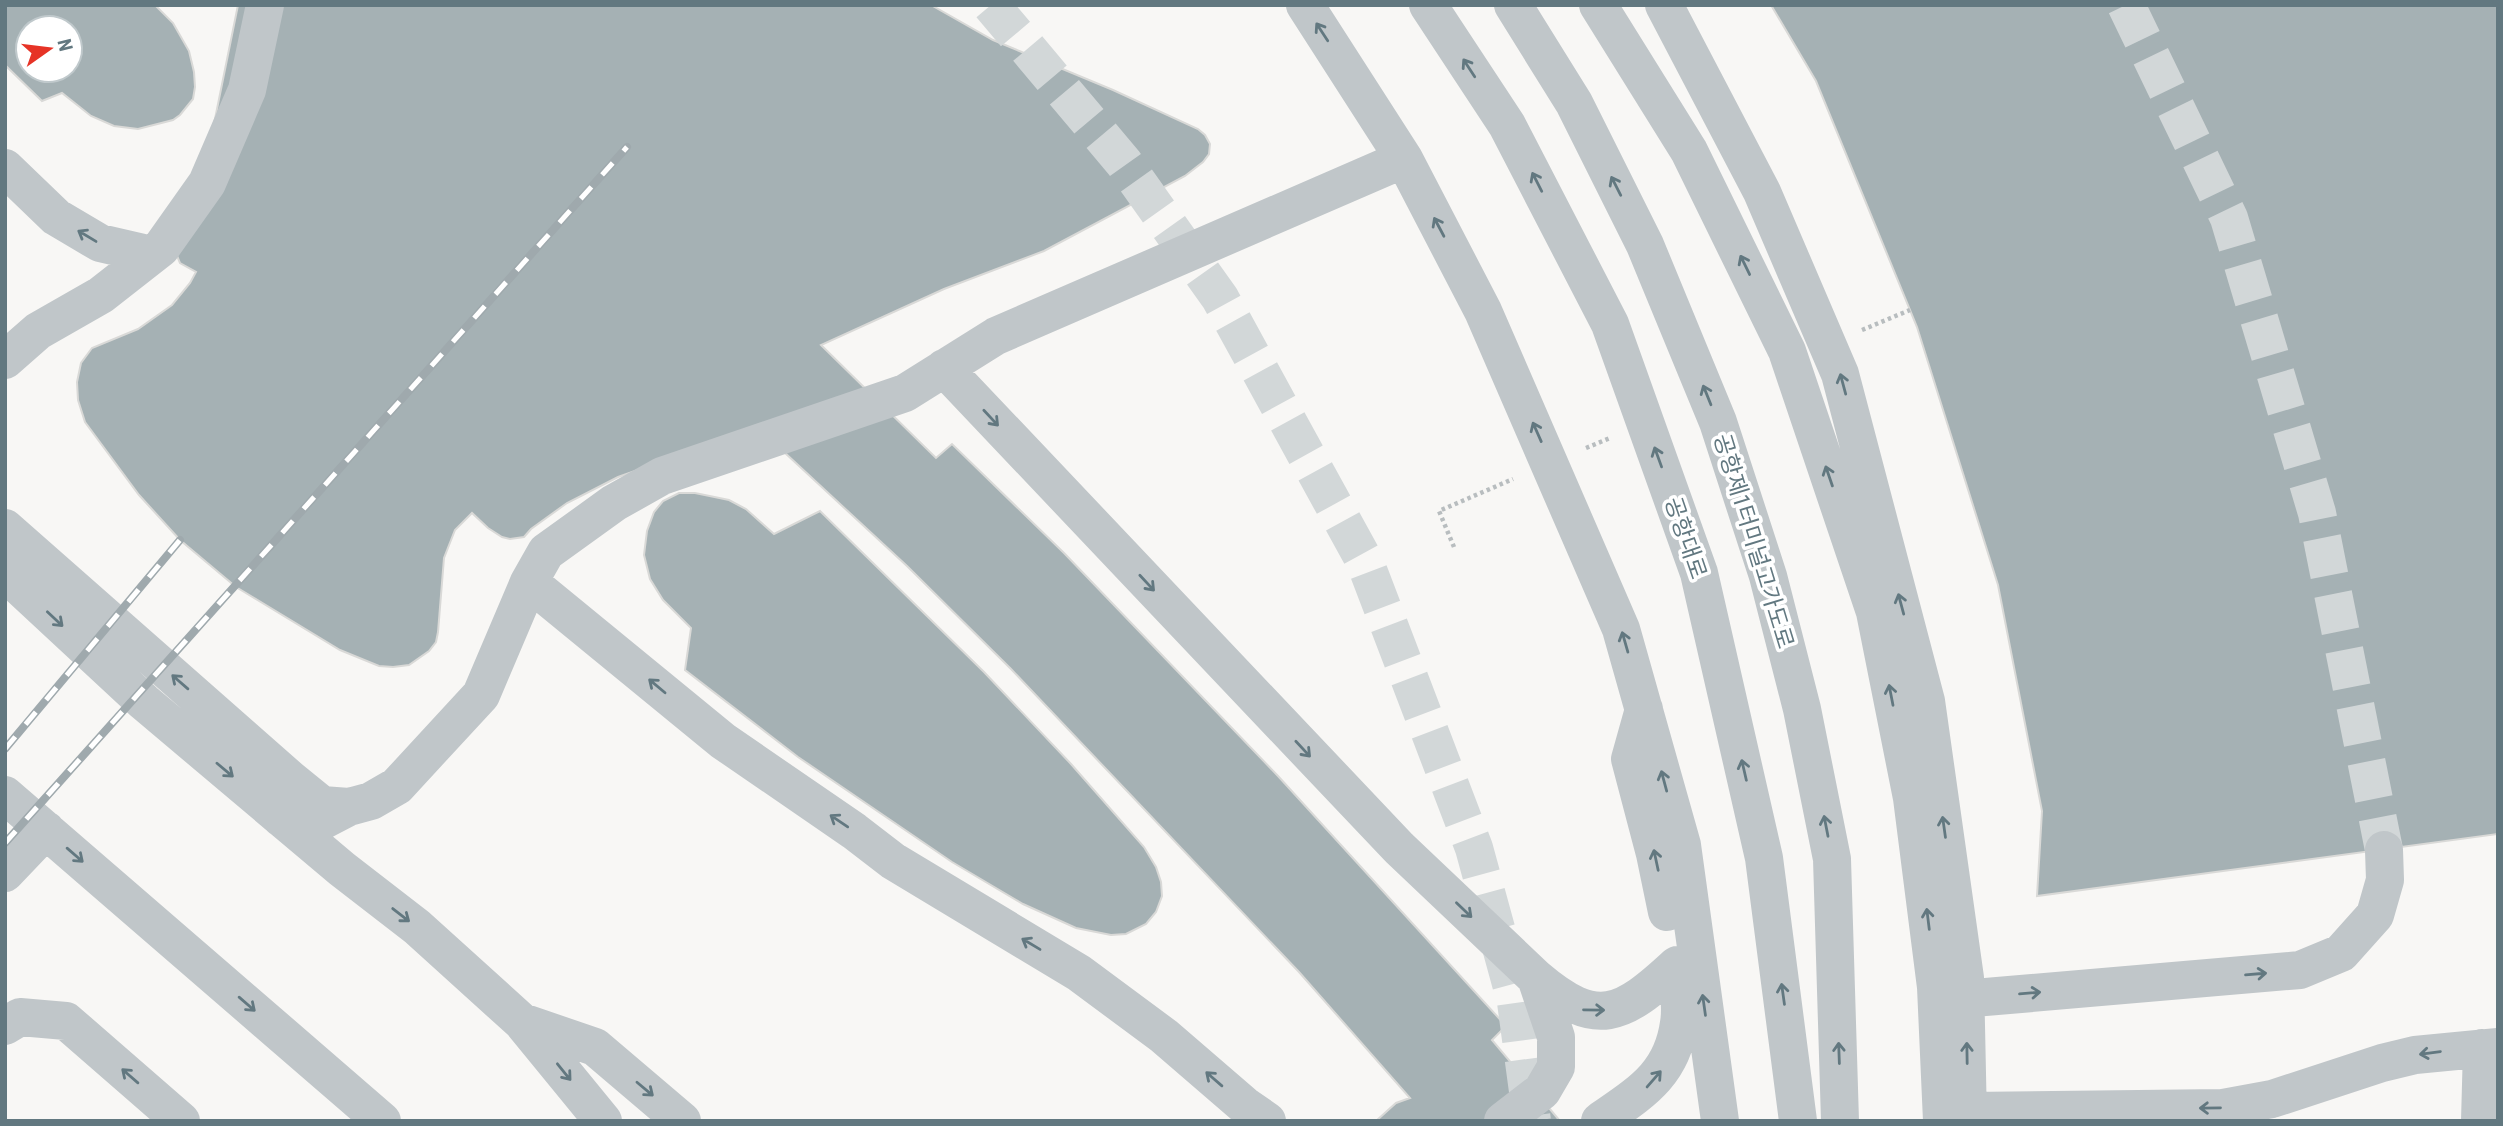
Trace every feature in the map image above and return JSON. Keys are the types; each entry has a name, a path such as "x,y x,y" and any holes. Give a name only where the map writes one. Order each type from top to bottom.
{"street":[{"path":"5,360 37,331 101,295 161,248 206,183 247,90 265,5"},
{"path":"1305,5 1404,159 1483,311 1621,629 1682,845 1720,1121"},
{"name":"공항대로","path":"1429,5 1507,125 1610,324 1699,573 1765,858 1798,1117"},
{"name":"공항제1터미널고가도로","path":"1513,5 1574,103 1645,244 1718,422 1768,576 1802,709 1832,859 1840,1121"},
{"path":"1598,5 1689,151 1791,364 1875,612 1912,798 1937,1001 1959,1117"},
{"path":"1664,5 1762,192 1840,374 1926,701 1965,978 1959,1117"},
{"path":"281,818 324,820 349,807 371,801 397,786 481,695 529,582 546,552 614,503 662,475 905,393 996,336 1404,159"},
{"path":"5,168 56,217 100,243 152,255"},
{"path":"944,368 1390,839 1558,998 1583,1010 1615,1010 1646,994 1677,965"},
{"path":"5,528 290,779 323,805 349,807"},
{"path":"5,573 144,702 416,927 522,1022 603,1121"},
{"path":"529,582 723,741 893,861 1079,973 1164,1036 1244,1105 1267,1121"},
{"path":"1600,1121 1642,1091 1669,1061 1679,1022 1677,965 1655,853 1630,759 1644,707"},
{"path":"5,795 382,1121"},
{"path":"5,873 46,830"},
{"path":"1937,1001 2300,970 2341,953 2375,915 2385,880 2385,850"},
{"path":"1503,1121 1542,1091 1556,1067 1556,1037 1535,978"},
{"path":"5,1026 20,1017 66,1021 181,1121"},
{"path":"522,1022 595,1047 682,1121"},
{"path":"1959,1117 2223,1108 2272,1099 2415,1055 2490,1048 2480,1121"}],"building":[{"path":"5,5 155,5 173,23 189,51 195,87 193,99 180,115 173,120 138,129 114,126 91,116 62,93 42,101 25,84 84,84 84,14 14,14 14,74 5,65"},
{"path":"238,5 931,5 993,40 1198,129 1210,144 1209,154 1185,176 1044,251 944,289 821,345 936,458 952,444 1064,553 1278,776 1506,1026 1492,1040 1560,1121 1376,1121 1396,1103 1410,1098 1299,972 1011,669 907,566 758,428 618,477 567,503 524,537 502,537 472,513 455,530 444,558 436,642 429,651 409,665 379,666 340,650 236,587 180,540 139,495 85,422 78,400 77,382 81,363 92,348 138,329 172,305 196,272 180,263 175,251 215,119"},
{"path":"1771,5 2498,5 2498,834 2037,896 2042,811 1998,585 1917,327 1816,81"},
{"path":"679,493 695,493 729,500 746,509 774,534 820,511 984,672 1071,764 1144,847 1156,867 1162,896 1156,912 1146,924 1126,934 1111,935 1076,928 1023,904 952,862 798,757 685,670 691,628 663,600 650,579 644,555 647,531 654,512 663,501"}],"tunnel":[{"path":"991,5 1124,163 1220,298 1365,562 1474,848 1516,1002 1532,1121"},
{"path":"2126,5 2229,218 2317,513 2384,850"}],"railway":[{"path":"5,843 627,147"},
{"path":"5,749 180,540"}]}
